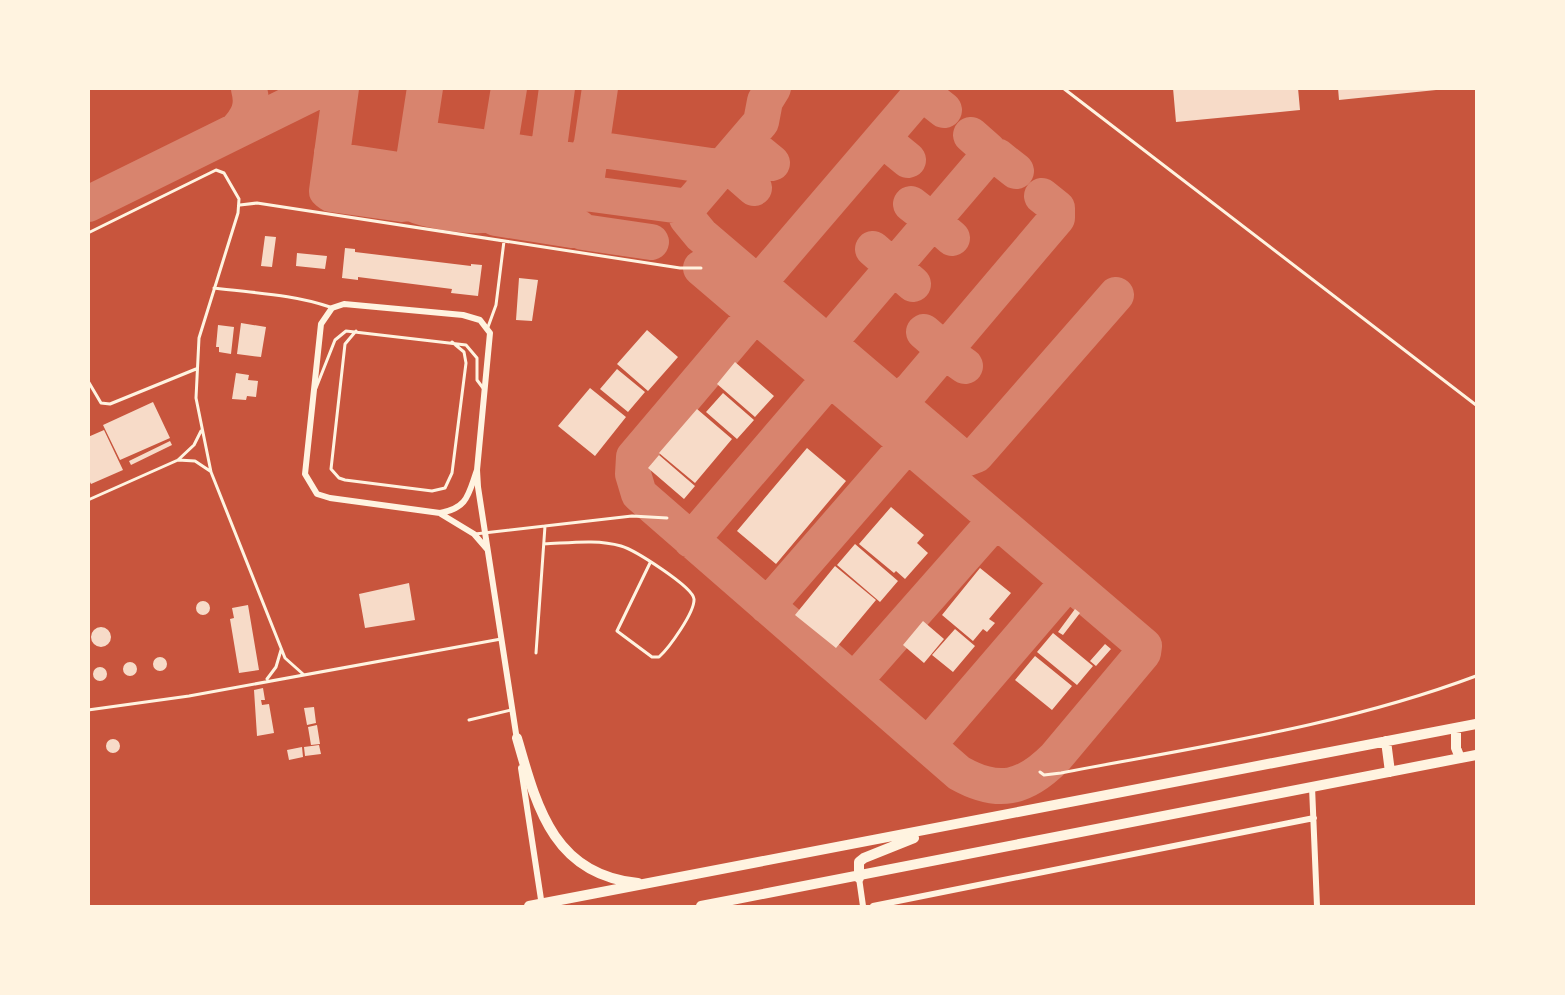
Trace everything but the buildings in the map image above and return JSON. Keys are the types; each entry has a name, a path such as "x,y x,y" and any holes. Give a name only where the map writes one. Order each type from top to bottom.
{"main road":[{"path":"529,906 663,883 1476,724"},
{"path":"1456,728 1456,748 1460,758"},
{"path":"517,738 536,801 551,832 564,848 582,864 613,879 639,883 663,883"},
{"path":"1386,741 1390,772"},
{"path":"702,906 859,878 1476,755"},
{"path":"859,878 859,862 864,858 928,831"}],"street":[{"path":"477,470 464,503 453,510 440,513 330,498 317,494 305,474 321,324 332,308 344,304 463,315 480,320 488,327 492,339 477,470 484,531 541,905"},
{"path":"440,513 474,534 487,549"},
{"path":"1312,787 1317,906"},
{"path":"873,906 1314,818"},
{"path":"859,878 863,906"}],"lane":[{"path":"1063,88 1476,405"},
{"path":"88,233 216,171 226,177 240,205 199,338 196,369 201,431 211,472 281,650 290,664 303,674"},
{"path":"240,205 257,203 680,268 701,268"},
{"path":"488,327 496,305 504,241"},
{"path":"214,288 303,299 332,308"},
{"path":"314,393 337,337 346,331 466,345 475,353 477,380 486,392"},
{"path":"356,331 345,344 331,469 339,478 345,480 418,489 439,490 451,479 466,363 464,352 452,342"},
{"path":"88,381 101,403 110,404 196,369"},
{"path":"88,500 178,460 194,445 201,431"},
{"path":"178,460 195,461 211,472"},
{"path":"474,534 484,531 632,516 667,518"},
{"path":"537,653 545,526"},
{"path":"544,544 610,544 623,547 650,563 691,591 694,600 684,623 659,657 652,657 617,631 650,563"},
{"path":"88,710 189,696 266,680 501,639"},
{"path":"266,680 276,667 281,650"},
{"path":"1040,772 1044,775 1061,773 1340,720 1433,693 1476,676"},
{"path":"469,720 512,710"}],"taxiway":[{"path":"88,204 323,88"},
{"path":"341,88 327,191 331,194 402,204 408,201"},
{"path":"415,153 425,88"},
{"path":"496,168 509,88"},
{"path":"550,140 557,88"},
{"path":"586,183 600,88"},
{"path":"773,88 765,101 761,122 690,205 687,218 701,235 959,455 968,458 976,455 1116,295"},
{"path":"236,131 249,112 251,101 249,89"},
{"path":"767,292 764,285 767,273 917,98 925,95 944,110"},
{"path":"419,131 420,137 424,139 489,148 500,144 502,149 509,151 582,162 590,158"},
{"path":"837,351 834,342 837,333 989,155 988,150 971,135"},
{"path":"749,137 750,145 772,163"},
{"path":"886,142 908,160"},
{"path":"591,146 595,149 730,167"},
{"path":"332,152 334,159 340,161 405,171 413,167"},
{"path":"989,155 997,156 1016,171"},
{"path":"729,160 730,167 754,188"},
{"path":"413,166 418,173 483,183 495,177 499,184 578,196 585,192"},
{"path":"585,187 592,194 689,207"},
{"path":"889,396 902,397 912,389 1057,218 1057,208 1042,196"},
{"path":"408,201 422,207 447,212 489,214 496,218 572,230 579,228 583,232 651,242"},
{"path":"911,204 929,218 929,226 937,225 952,238"},
{"path":"873,249 889,263 898,263 898,271 913,284"},
{"path":"701,268 1144,646 1143,653 1055,758 1032,777 1010,785 998,786 973,780 959,773 639,494 633,474 634,457 755,314"},
{"path":"924,332 939,345 941,354 948,354 965,366"},
{"path":"691,540 830,378"},
{"path":"767,606 906,446"},
{"path":"854,681 995,521"},
{"path":"928,745 1067,583"}]}
